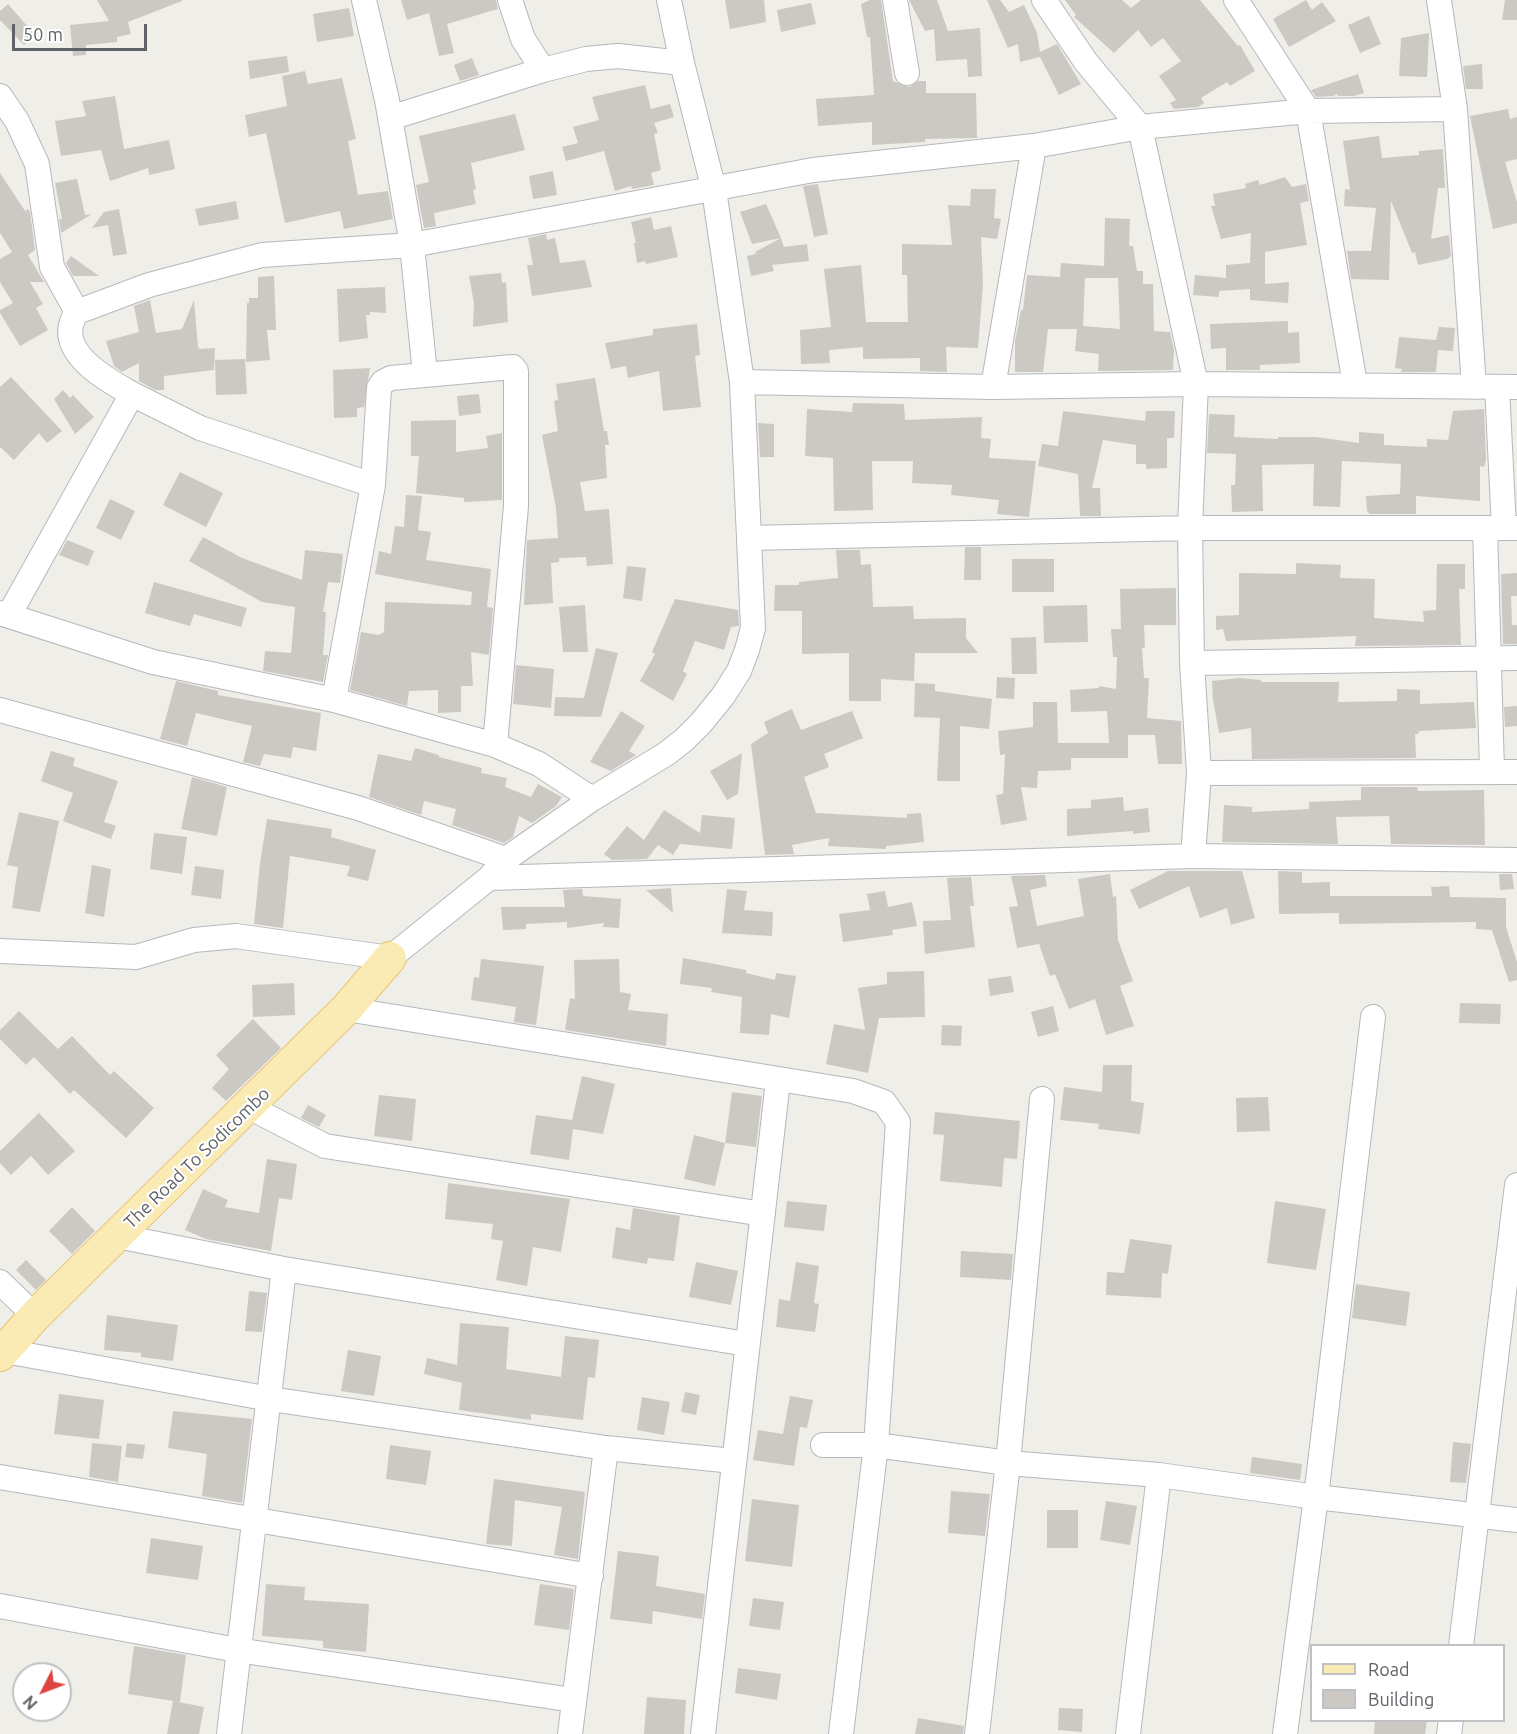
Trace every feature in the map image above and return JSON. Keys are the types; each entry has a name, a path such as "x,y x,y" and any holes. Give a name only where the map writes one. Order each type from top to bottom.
{"main road":[{"name":"The Road To Sodicombo","path":"2,1353 35,1316 346,1009 390,958"}],"street":[{"path":"364,0 390,118 412,245 424,374"},
{"path":"510,0 523,39 543,70"},
{"path":"0,951 136,957 194,940 236,936 390,958 489,878 506,859 592,799 666,754 684,740 701,723 739,671 753,628 742,382 714,190 682,63 669,0"},
{"path":"894,0 907,73"},
{"path":"1044,0 1110,94 1140,127 1196,384 1190,528 1192,663 1199,773 1193,856"},
{"path":"1236,0 1308,111 1355,384"},
{"path":"1439,0 1496,387 1502,528 1488,659 1492,771"},
{"path":"390,118 543,70 586,59 618,56 682,63"},
{"path":"0,96 17,121 37,164 52,267 77,312"},
{"path":"373,485 200,428 99,375 76,349 70,328 77,312 149,285 262,255 412,245 813,170 1034,146 1140,127 1308,111 1455,109"},
{"path":"993,387 1034,146"},
{"path":"334,700 373,485 379,388 383,382 391,378 507,366 516,371 516,506 495,745"},
{"path":"742,382 993,387 1355,384 1496,387"},
{"path":"132,394 5,614 153,662 334,700 495,745 539,764 592,799"},
{"path":"749,538 1190,528 1502,528"},
{"path":"1192,663 1517,658"},
{"path":"0,710 358,808 506,859"},
{"path":"1199,773 1517,772"},
{"path":"489,878 1193,856 1517,860"},
{"path":"346,1009 778,1081 853,1091 884,1102 898,1122 876,1445 841,1734"},
{"path":"1285,1734 1316,1497 1373,1017"},
{"path":"703,1734 778,1081"},
{"path":"977,1734 1008,1463 1042,1099"},
{"path":"249,1107 325,1146 763,1214"},
{"path":"1461,1644 1517,1185"},
{"path":"117,1236 284,1269 747,1344"},
{"path":"229,1734 237,1650 255,1522 284,1269"},
{"path":"0,1282 35,1316"},
{"path":"2,1353 270,1399 606,1448 733,1461"},
{"path":"824,1445 876,1445 1008,1463 1159,1475 1316,1497 1517,1520"},
{"path":"570,1734 606,1448"},
{"path":"1128,1734 1159,1475"},
{"path":"0,1477 255,1522 591,1576"},
{"path":"0,1606 237,1650 573,1700"}],"building":[{"path":"97,0 182,1 128,22 131,34 117,37 117,42 86,45 86,55 73,56 70,25 109,21"},
{"path":"401,0 496,0 498,9 447,24 454,53 439,56 429,13 407,20"},
{"path":"725,0 764,0 766,22 730,29"},
{"path":"870,0 881,0 893,81 909,87 918,81 926,81 926,93 976,93 977,138 925,139 925,142 872,145 872,122 818,126 816,99 874,95 870,37 867,37 861,4"},
{"path":"909,0 937,0 948,31 980,28 982,76 968,77 967,59 936,61 934,29 925,31"},
{"path":"987,0 1000,0 1009,12 1024,5 1037,33 1040,52 1057,44 1081,84 1059,95 1040,57 1020,62 1018,44 1008,48"},
{"path":"1065,0 1122,0 1131,8 1141,0 1200,0 1238,46 1240,45 1255,71 1230,86 1227,82 1201,98 1204,103 1198,107 1174,109 1170,103 1176,100 1159,76 1181,61 1163,38 1151,47 1138,30 1114,53 1074,17 1076,15"},
{"path":"1306,0 1312,10 1322,2 1336,21 1289,47 1273,19"},
{"path":"1505,0 1517,0 1517,20 1502,20"},
{"path":"811,3 816,24 781,32 777,10"},
{"path":"8,4 35,35 24,45 0,20 0,11"},
{"path":"349,8 354,36 317,42 313,14"},
{"path":"1369,16 1381,44 1360,53 1348,25"},
{"path":"1429,33 1427,77 1399,76 1401,38"},
{"path":"287,56 289,72 250,79 248,61"},
{"path":"472,58 479,75 460,81 454,65"},
{"path":"1482,64 1483,89 1466,89 1463,66"},
{"path":"305,71 308,84 342,78 356,139 348,141 358,195 388,191 393,219 344,229 340,211 285,223 266,133 249,137 245,115 287,106 282,76"},
{"path":"1358,74 1364,93 1354,96 1338,96 1337,94 1316,97 1311,90"},
{"path":"645,85 651,109 670,104 674,117 654,123 658,133 654,134 661,170 651,173 654,185 632,189 631,186 615,191 604,151 566,161 562,147 578,143 573,127 599,120 592,97"},
{"path":"115,96 124,149 169,140 175,169 149,175 148,168 110,181 101,150 61,156 55,121 86,116 82,101"},
{"path":"1508,109 1510,119 1517,117 1517,159 1505,162 1517,202 1517,223 1493,229 1470,116"},
{"path":"515,114 525,150 471,163 476,189 473,190 476,204 434,213 436,226 424,228 416,185 429,182 419,136"},
{"path":"1379,136 1382,158 1419,155 1419,151 1443,149 1445,188 1438,188 1431,239 1449,235 1451,256 1447,259 1418,265 1415,252 1412,253 1391,201 1389,280 1351,279 1347,251 1371,251 1376,208 1344,206 1345,189 1350,190 1343,141"},
{"path":"553,171 557,195 533,199 529,176"},
{"path":"0,173 25,211 28,209 30,212 35,250 28,255 44,282 30,282 43,304 36,308 48,330 20,346 0,313 0,310 13,303 0,282 0,259 12,252 0,233"},
{"path":"1285,177 1292,187 1306,184 1309,201 1300,203 1307,245 1265,252 1265,284 1289,282 1288,303 1250,300 1250,289 1219,291 1219,297 1193,295 1195,275 1226,278 1226,265 1250,263 1251,233 1221,239 1211,206 1215,206 1213,194 1246,188 1245,184 1258,180 1260,185"},
{"path":"77,179 85,215 92,214 61,233 59,219 62,219 55,183"},
{"path":"818,184 828,234 814,237 803,186"},
{"path":"971,189 996,189 994,218 1001,219 997,239 981,237 983,284 978,348 946,347 947,372 920,371 920,358 863,359 863,347 829,350 830,363 801,364 800,330 831,327 824,269 861,265 866,322 908,322 907,275 902,275 902,244 952,245 948,205 970,206"},
{"path":"236,201 239,219 199,226 195,209"},
{"path":"766,204 781,238 752,244 740,212"},
{"path":"119,209 127,254 113,256 108,225 92,228 104,212"},
{"path":"651,217 654,230 671,226 678,257 646,264 645,261 637,263 634,243 636,243 631,222"},
{"path":"1105,218 1130,219 1129,246 1133,246 1137,271 1143,271 1143,284 1153,284 1154,331 1170,332 1174,350 1173,370 1098,371 1099,354 1075,351 1077,329 1048,329 1043,372 1015,372 1015,341 1021,310 1023,310 1027,275 1060,277 1061,263 1104,266","holes":["1085,278 1118,278 1120,329 1083,326"]},
{"path":"546,234 547,240 555,238 560,263 585,260 592,287 532,296 527,265 533,265 528,238"},
{"path":"781,238 784,247 807,244 809,261 772,265 774,271 751,276 747,256 756,254 755,252"},
{"path":"71,256 99,276 73,276 66,263"},
{"path":"501,273 502,283 506,282 508,322 473,327 474,303 469,276"},
{"path":"274,276 276,330 267,330 270,360 246,362 247,303 249,303 249,298 258,298 258,277"},
{"path":"385,287 386,313 370,312 370,315 366,315 368,338 339,342 337,289"},
{"path":"150,300 156,333 182,329 194,300 198,346 199,349 215,348 214,370 164,376 164,390 155,390 139,381 139,363 122,372 114,366 106,341 139,332 134,306"},
{"path":"1288,321 1288,333 1299,332 1300,363 1260,365 1260,370 1226,370 1226,348 1211,349 1210,324"},
{"path":"697,324 700,355 695,356 701,407 663,411 659,371 628,378 626,366 611,369 605,343 653,335 653,329"},
{"path":"1439,327 1455,328 1453,351 1438,350 1436,372 1401,372 1402,369 1395,368 1399,337 1436,340"},
{"path":"245,359 247,394 216,395 215,360"},
{"path":"370,368 364,407 357,408 357,417 334,418 333,370"},
{"path":"11,377 62,431 47,443 39,433 14,460 0,447 0,387"},
{"path":"595,378 604,431 607,431 609,445 605,445 607,478 580,482 585,511 609,509 613,564 587,566 586,557 559,558 559,562 551,563 553,603 524,605 527,540 558,538 556,508 542,435 558,431 554,401 558,400 556,384"},
{"path":"63,390 70,398 73,395 94,417 75,434 54,399"},
{"path":"479,394 481,413 459,416 457,396"},
{"path":"853,403 904,404 905,420 982,417 981,438 991,439 989,458 1036,461 1029,517 997,514 999,500 951,495 952,485 912,483 913,461 872,461 873,510 834,511 833,458 805,456 807,409 852,412"},
{"path":"1484,409 1486,460 1484,467 1480,466 1480,501 1416,496 1416,514 1370,514 1367,511 1366,496 1400,494 1401,464 1342,461 1340,507 1313,506 1314,464 1262,465 1263,511 1232,512 1231,485 1235,485 1236,454 1207,453 1209,414 1235,415 1234,437 1278,439 1278,437 1316,437 1359,443 1359,432 1384,434 1384,445 1427,447 1427,439 1448,440 1453,411"},
{"path":"1063,411 1145,421 1146,411 1175,411 1174,438 1167,438 1167,468 1146,469 1146,464 1136,464 1136,445 1103,440 1092,488 1100,488 1101,516 1080,516 1078,474 1038,466 1042,444 1058,446"},
{"path":"456,420 456,452 488,448 486,436 502,433 502,500 464,502 464,498 416,493 419,456 411,456 411,421"},
{"path":"758,423 774,424 774,457 760,457"},
{"path":"180,472 223,493 206,527 163,505"},
{"path":"406,495 422,496 418,530 431,532 426,560 491,569 487,607 493,608 489,655 471,652 473,686 461,686 461,712 438,713 438,690 409,691 407,706 350,690 361,632 379,635 384,632 385,602 471,605 472,592 375,574 379,551 391,554 395,526 404,527"},
{"path":"110,499 135,511 121,540 96,528"},
{"path":"203,537 242,558 302,580 305,550 343,554 340,583 328,582 323,612 326,612 323,655 328,655 323,682 263,671 265,651 291,653 295,607 262,602 189,561"},
{"path":"67,540 94,551 88,566 59,555"},
{"path":"965,547 981,547 981,580 964,580"},
{"path":"836,550 860,550 861,565 871,564 873,607 913,606 914,619 966,618 966,638 978,653 915,653 914,681 881,679 881,701 849,701 849,653 802,654 802,611 774,611 775,585 799,585 799,582 838,578"},
{"path":"1012,559 1054,559 1054,592 1012,592"},
{"path":"1296,563 1341,565 1340,578 1375,579 1374,618 1424,622 1423,611 1436,610 1437,564 1465,564 1465,589 1459,589 1461,645 1355,646 1356,636 1226,641 1223,629 1216,630 1216,616 1239,615 1239,573 1296,574"},
{"path":"627,566 646,568 642,601 623,598"},
{"path":"1517,573 1517,596 1511,596 1512,625 1517,625 1517,644 1503,644 1501,574"},
{"path":"154,582 247,608 241,627 194,614 190,626 145,613"},
{"path":"1176,588 1176,625 1144,625 1145,648 1142,648 1144,678 1149,678 1147,718 1181,721 1182,764 1158,764 1155,735 1128,735 1128,758 1071,758 1071,770 1038,771 1037,788 1021,787 1027,820 1001,825 996,795 1003,794 1005,754 1000,755 998,731 1033,727 1033,702 1057,702 1058,743 1109,743 1107,711 1071,712 1070,690 1099,688 1099,686 1116,689 1117,657 1113,657 1111,629 1121,629 1120,589"},
{"path":"675,599 738,610 739,626 731,627 724,650 695,641 683,671 687,674 673,701 640,681 655,654 652,652"},
{"path":"585,605 588,652 563,652 559,607"},
{"path":"1087,605 1088,642 1044,643 1043,606"},
{"path":"1036,637 1037,674 1012,674 1011,638"},
{"path":"596,648 618,653 601,717 554,716 555,697 584,698"},
{"path":"516,665 554,669 551,708 513,704"},
{"path":"997,677 1015,678 1014,699 996,698"},
{"path":"1239,678 1261,680 1261,682 1339,682 1338,702 1397,701 1397,689 1420,690 1420,704 1474,702 1476,728 1419,731 1415,734 1416,758 1252,759 1251,728 1219,733 1213,700 1212,681"},
{"path":"176,681 218,691 218,695 321,713 316,751 293,747 291,758 264,754 260,766 243,762 252,726 196,713 187,746 160,739"},
{"path":"915,683 935,684 935,691 992,699 989,729 960,726 960,781 937,781 940,718 914,717"},
{"path":"1517,706 1517,726 1505,727 1504,707"},
{"path":"792,709 801,730 852,711 863,738 824,754 829,767 804,777 816,813 907,818 907,814 921,813 924,842 886,846 886,849 828,846 829,838 792,845 794,854 765,855 751,744 768,733 764,722"},
{"path":"621,711 645,726 629,751 636,755 611,771 590,762"},
{"path":"415,748 482,768 481,773 507,778 505,787 531,797 538,784 562,797 556,806 532,823 519,816 513,837 504,843 452,825 456,809 424,801 421,815 369,797 378,754 411,761"},
{"path":"51,751 75,758 73,766 118,781 104,822 116,826 111,839 63,821 73,793 41,781"},
{"path":"742,753 738,794 727,800 710,771"},
{"path":"192,777 227,787 217,836 181,829"},
{"path":"1361,787 1417,787 1418,791 1484,790 1485,845 1391,844 1389,816 1336,817 1338,844 1222,842 1224,805 1252,807 1252,812 1309,809 1309,802 1361,800"},
{"path":"1123,797 1124,811 1148,808 1150,832 1133,834 1133,831 1067,836 1067,809 1091,808 1091,800"},
{"path":"664,810 700,833 702,815 735,818 732,849 680,844 673,855 658,845 647,859 612,860 604,854 627,826 644,840"},
{"path":"19,812 59,821 40,912 12,908 18,867 7,865"},
{"path":"267,819 332,829 331,837 376,850 368,881 347,876 350,866 290,856 283,928 254,924"},
{"path":"154,833 187,837 182,874 150,869"},
{"path":"92,865 111,869 104,917 85,913"},
{"path":"195,866 224,870 221,899 191,895"},
{"path":"1168,871 1242,871 1255,918 1231,925 1227,908 1200,918 1189,886 1139,909 1130,890"},
{"path":"1278,871 1302,872 1302,883 1330,882 1330,896 1432,896 1431,887 1449,886 1450,897 1506,898 1506,927 1517,962 1517,980 1509,982 1492,930 1476,929 1476,922 1339,924 1339,913 1279,914"},
{"path":"1110,874 1113,897 1116,896 1118,940 1133,981 1120,986 1134,1026 1106,1035 1095,999 1069,1009 1055,974 1050,976 1039,944 1017,948 1009,907 1018,906 1011,876 1045,875 1047,886 1030,890 1037,926 1084,916 1078,879"},
{"path":"1499,874 1512,874 1514,889 1500,890"},
{"path":"971,877 974,906 970,906 975,947 925,954 923,921 951,920 947,878"},
{"path":"671,888 673,913 646,890"},
{"path":"582,889 583,896 621,899 619,928 603,927 604,923 567,928 567,922 526,924 526,929 503,930 501,907 565,907 563,890"},
{"path":"727,889 747,891 744,910 773,912 772,936 722,933"},
{"path":"885,891 888,907 912,902 917,926 892,930 893,935 843,942 839,914 870,910 867,894"},
{"path":"683,958 746,970 746,973 775,980 776,973 796,976 789,1018 771,1014 769,1035 740,1033 742,997 711,992 712,988 680,984"},
{"path":"481,959 544,966 536,1025 514,1022 516,1007 471,1000 474,977 479,978"},
{"path":"619,959 620,992 631,994 628,1010 668,1014 666,1046 565,1030 570,998 575,999 574,960"},
{"path":"924,971 925,1017 879,1018 868,1073 826,1064 834,1024 865,1030 858,988 887,984 887,972"},
{"path":"1011,976 1014,992 990,996 988,979"},
{"path":"294,983 295,1015 253,1017 252,985"},
{"path":"1460,1003 1501,1004 1500,1024 1459,1023"},
{"path":"1053,1006 1059,1031 1038,1037 1031,1012"},
{"path":"19,1011 58,1049 72,1036 110,1075 114,1071 154,1108 126,1138 74,1090 70,1094 34,1057 26,1065 0,1039 0,1030"},
{"path":"253,1019 281,1048 226,1101 212,1088 229,1069 216,1055"},
{"path":"942,1025 962,1026 961,1046 941,1045"},
{"path":"1103,1065 1132,1065 1131,1101 1144,1103 1140,1134 1098,1129 1099,1124 1060,1120 1064,1087 1102,1092"},
{"path":"582,1076 615,1084 603,1134 573,1129 569,1160 530,1154 536,1115 572,1120"},
{"path":"732,1092 762,1096 756,1147 725,1143"},
{"path":"379,1095 416,1099 412,1141 374,1136"},
{"path":"1268,1097 1270,1131 1237,1132 1236,1098"},
{"path":"308,1105 326,1115 319,1127 301,1118"},
{"path":"935,1112 1020,1121 1017,1159 1004,1158 1002,1187 940,1181 944,1135 933,1134"},
{"path":"39,1113 75,1151 48,1175 31,1156 11,1175 0,1163 0,1151"},
{"path":"694,1135 725,1143 715,1186 684,1179"},
{"path":"267,1159 297,1164 292,1200 279,1198 271,1251 206,1239 185,1230 203,1189 228,1200 225,1207 259,1213"},
{"path":"448,1183 570,1199 561,1252 533,1247 527,1286 496,1280 503,1241 491,1239 493,1224 445,1219"},
{"path":"787,1201 827,1205 824,1231 784,1227"},
{"path":"1275,1201 1326,1209 1316,1270 1267,1263"},
{"path":"72,1207 95,1231 72,1254 49,1231"},
{"path":"633,1208 680,1216 674,1261 648,1258 647,1264 612,1258 616,1227 630,1230"},
{"path":"1130,1239 1172,1245 1168,1274 1162,1273 1161,1298 1106,1295 1107,1272 1124,1273"},
{"path":"961,1251 1013,1254 1011,1280 960,1277"},
{"path":"26,1260 46,1280 36,1290 16,1270"},
{"path":"696,1262 738,1271 731,1305 689,1297"},
{"path":"796,1262 819,1266 814,1303 819,1304 815,1332 776,1327 779,1299 790,1301"},
{"path":"1356,1284 1410,1292 1406,1326 1352,1318"},
{"path":"249,1291 267,1293 262,1332 245,1331"},
{"path":"107,1315 178,1325 173,1361 141,1357 141,1353 104,1350"},
{"path":"460,1323 509,1327 506,1369 561,1377 565,1336 599,1340 595,1378 588,1377 583,1420 531,1414 531,1420 459,1410 462,1383 424,1374 427,1358 457,1365"},
{"path":"348,1350 381,1356 374,1396 341,1391"},
{"path":"685,1392 700,1395 696,1415 681,1412"},
{"path":"59,1394 104,1400 99,1439 54,1434"},
{"path":"790,1396 813,1400 807,1428 800,1427 794,1466 753,1460 758,1430 783,1434"},
{"path":"642,1397 670,1402 664,1435 637,1430"},
{"path":"173,1411 252,1419 242,1503 202,1496 207,1454 168,1448"},
{"path":"1453,1442 1471,1444 1466,1483 1450,1482"},
{"path":"92,1443 122,1446 118,1482 89,1477"},
{"path":"127,1443 145,1445 143,1459 125,1457"},
{"path":"390,1445 431,1451 426,1485 386,1479"},
{"path":"1252,1457 1302,1464 1300,1480 1250,1473"},
{"path":"494,1479 585,1492 578,1559 554,1555 562,1507 515,1500 512,1546 486,1544"},
{"path":"951,1491 990,1494 985,1536 948,1533"},
{"path":"752,1499 799,1505 792,1567 745,1561"},
{"path":"1106,1501 1137,1506 1130,1545 1100,1540"},
{"path":"1047,1510 1078,1510 1078,1548 1047,1548"},
{"path":"151,1538 203,1546 198,1580 146,1573"},
{"path":"618,1551 659,1556 656,1586 705,1594 702,1619 653,1611 652,1624 610,1619"},
{"path":"266,1584 305,1587 304,1600 369,1604 366,1652 323,1648 323,1641 262,1636"},
{"path":"540,1584 574,1589 569,1630 534,1625"},
{"path":"753,1598 784,1602 780,1630 749,1626"},
{"path":"134,1646 186,1655 180,1702 128,1694"},
{"path":"738,1668 781,1674 777,1700 735,1693"},
{"path":"647,1697 686,1700 684,1734 644,1734"},
{"path":"173,1701 204,1707 199,1734 167,1734"},
{"path":"1059,1708 1083,1709 1082,1732 1058,1730"},
{"path":"918,1718 964,1726 963,1734 915,1734"},
{"path":"1375,1722 1427,1722 1425,1734 1374,1734"}]}
